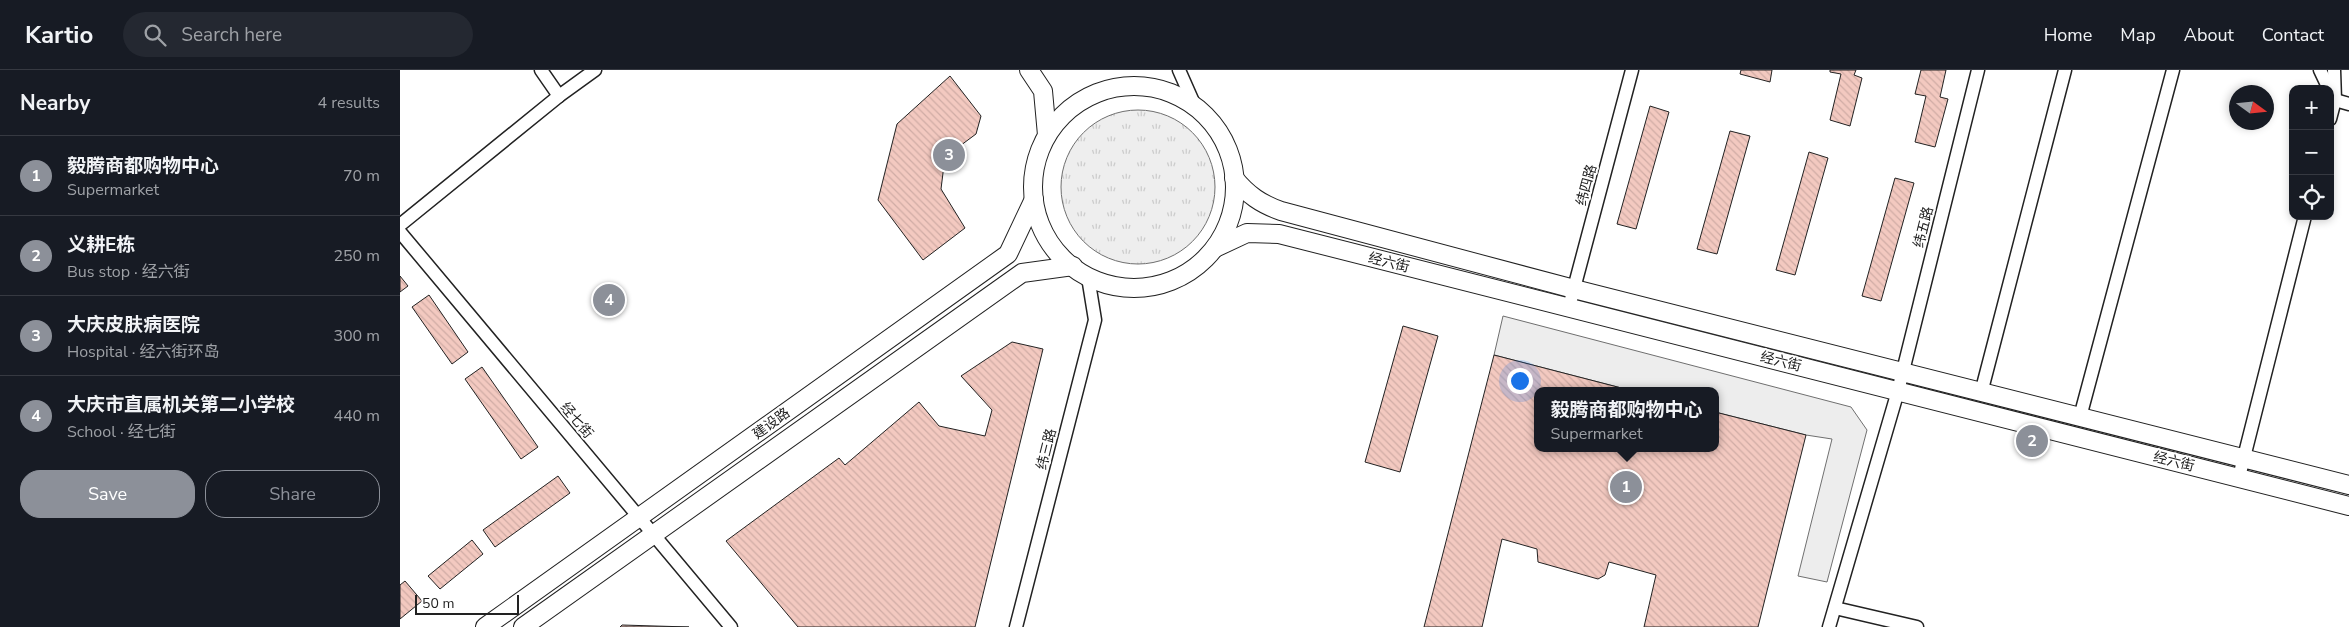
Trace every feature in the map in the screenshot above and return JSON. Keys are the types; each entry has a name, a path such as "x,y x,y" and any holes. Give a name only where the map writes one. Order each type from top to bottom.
{"main road":[{"path":"1029,70 1043,91 1047,135"},
{"path":"1130,85 1164,89 1194,104 1218,128 1232,158 1236,192 1228,225 1211,254 1184,275 1153,287 1120,287 1088,277 1062,258 1043,231 1034,199 1035,166 1047,135 1068,109 1097,92 1130,85"},
{"name":"经六街","path":"1234,178 1252,197 1263,205 1281,211 1574,289 2349,485"},
{"name":"建设路","path":"485,627 1008,254 1034,199"},
{"name":"经六街","path":"1214,248 1247,233 1279,234 2349,506"},
{"name":"建设路","path":"522,627 1022,273 1073,266"}],"street":[{"path":"541,70 559,96"},
{"path":"400,225 559,96 595,70"},
{"path":"1179,70 1194,104"},
{"name":"纬四路","path":"1569,307 1632,70"},
{"name":"纬五路","path":"1829,627 1898,390 1978,70"},
{"path":"1981,393 2064,70"},
{"path":"2080,417 2173,70"},
{"path":"2320,70 2328,85"},
{"path":"2333,85 2334,70"},
{"path":"2334,94 2349,104"},
{"path":"2239,477 2304,220"},
{"name":"经七街","path":"400,232 731,627"},
{"name":"纬三路","path":"1016,627 1095,320 1088,277"},
{"path":"1835,608 1917,627"}],"green space":[{"path":"1138,110 1153,111 1168,116 1193,132 1209,157 1214,172 1214,202 1209,217 1193,242 1168,258 1153,263 1138,264 1123,263 1108,258 1083,242 1067,217 1062,202 1061,187 1062,172 1067,157 1083,132 1108,116 1123,111"}],"shaded area":[{"path":"1503,316 1851,407 1867,430 1827,582 1798,576 1832,439 1806,435 1719,413 1719,387 1618,387 1494,355"}],"building":[{"path":"1741,70 1772,70 1770,82 1740,74"},
{"path":"1830,70 1856,70 1854,75 1862,78 1850,126 1830,120 1841,74 1830,72"},
{"path":"1921,70 1946,70 1940,97 1948,99 1935,147 1915,142 1926,96 1915,94"},
{"path":"950,76 981,116 976,134 945,157 941,189 965,228 923,260 878,200 897,124"},
{"path":"1650,106 1669,112 1636,229 1617,224"},
{"path":"1730,131 1750,136 1717,254 1697,249"},
{"path":"1809,152 1828,158 1795,275 1776,270"},
{"path":"1895,178 1914,183 1881,301 1862,296"},
{"path":"400,276 408,286 400,292"},
{"path":"429,295 468,352 452,364 412,307"},
{"path":"1403,326 1438,336 1400,472 1365,462"},
{"path":"1012,342 1043,349 975,627 798,627 726,541 839,458 845,465 919,402 939,426 985,436 992,410 961,376"},
{"path":"1494,355 1618,387 1534,387 1534,452 1719,452 1719,413 1806,435 1758,627 1644,627 1656,575 1609,562 1605,575 1598,579 1538,562 1537,549 1502,539 1482,627 1424,627"},
{"path":"482,367 538,447 521,459 465,379"},
{"path":"558,476 570,493 495,547 483,530"},
{"path":"472,540 483,554 440,589 428,576"},
{"path":"405,581 422,601 400,619 400,585"},
{"path":"622,625 689,627 620,627"}],"place":[{"name":"大庆皮肤病医院","path":"949,155"},
{"name":"大庆市直属机关第二小学校","path":"609,300"},
{"name":"义耕E栋","path":"2032,441"},
{"name":"毅腾商都购物中心","path":"1626,487"}]}
